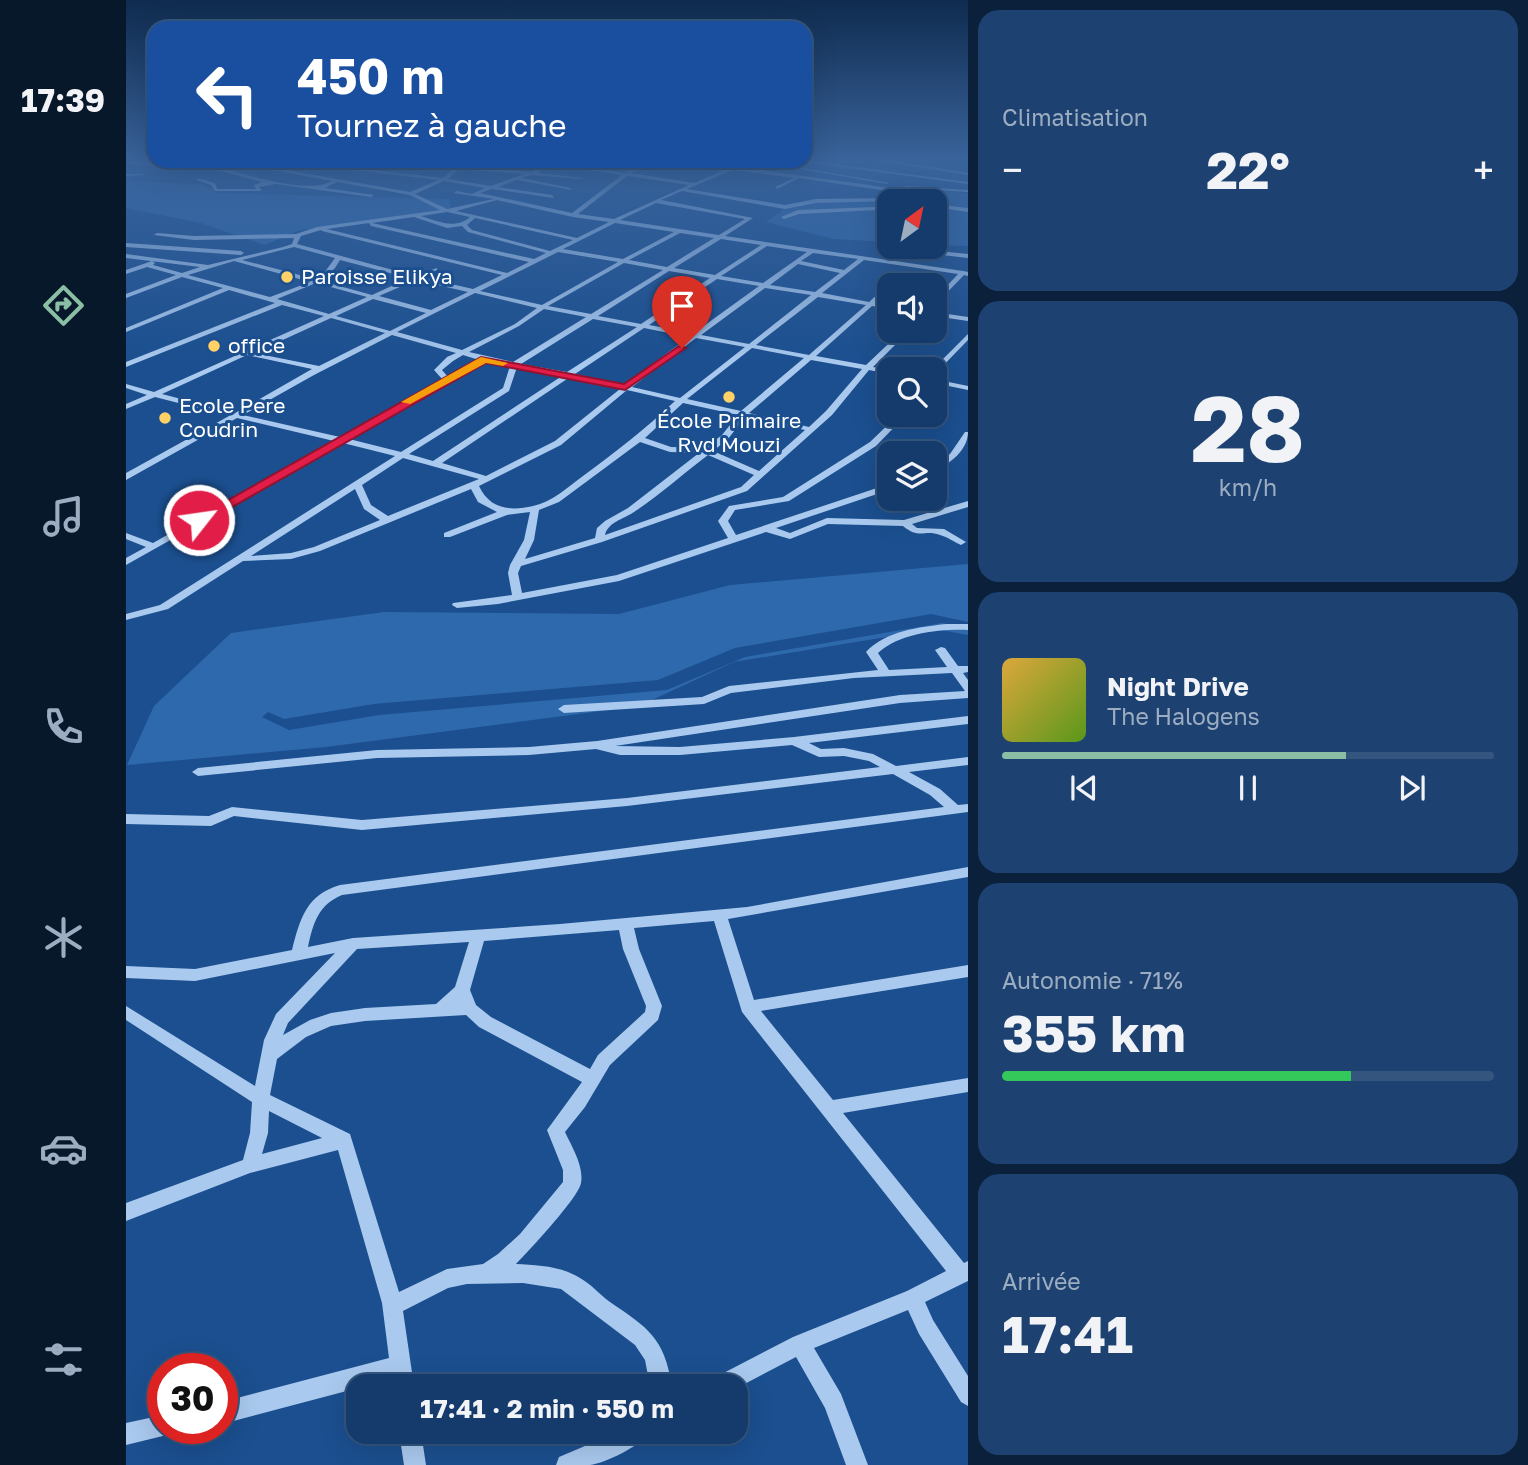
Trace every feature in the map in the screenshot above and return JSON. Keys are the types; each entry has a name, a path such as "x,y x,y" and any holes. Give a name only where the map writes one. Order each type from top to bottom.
{"street":[{"path":"157,235 298,236 333,226"},
{"path":"379,226 534,261"},
{"path":"465,226 478,234 554,252 877,305"},
{"path":"520,226 581,240"},
{"path":"126,477 233,415 321,369 606,226"},
{"path":"653,226 965,274"},
{"path":"126,617 164,607 358,486 506,389 514,365 735,226"},
{"path":"317,229 508,275"},
{"path":"446,379 438,369 461,353 517,325 542,307 679,231"},
{"path":"126,245 256,254 275,253 294,244 298,236"},
{"path":"787,247 804,242"},
{"path":"294,244 412,277 542,307 877,370"},
{"path":"436,463 766,244"},
{"path":"244,559 304,553 474,485 558,443 625,387 812,251"},
{"path":"126,296 206,267 256,254"},
{"path":"947,254 968,256"},
{"path":"126,256 206,267"},
{"path":"268,300 319,280 333,269 338,258"},
{"path":"447,535 505,512 535,509 556,500 639,439 680,401 863,258"},
{"path":"126,272 163,259"},
{"path":"233,259 319,280 324,286 433,313"},
{"path":"796,262 845,272"},
{"path":"147,265 485,359 625,387 809,429"},
{"path":"904,272 911,266"},
{"path":"126,407 250,354 412,277 436,269"},
{"path":"947,291 965,274"},
{"path":"126,330 228,288"},
{"path":"599,540 602,528 631,510 725,437 743,414 855,319 877,296"},
{"path":"126,365 280,303"},
{"path":"947,316 968,319"},
{"path":"947,359 968,337"},
{"path":"515,565 599,540 738,492 846,396 867,368 893,343"},
{"path":"250,354 321,369"},
{"path":"126,562 485,359"},
{"path":"947,384 968,388"},
{"path":"126,386 337,442 436,463 487,479"},
{"path":"733,538 723,521 732,508 786,499 873,444 890,427"},
{"path":"947,460 968,434"},
{"path":"639,439 670,449 707,451 758,474"},
{"path":"474,485 481,500 505,512"},
{"path":"358,486 367,507 386,519"},
{"path":"457,605 518,597 619,578 877,491"},
{"path":"765,528 788,537 836,520 905,523 968,505"},
{"path":"518,597 513,573 529,540 535,509"},
{"path":"905,523 915,531 941,531 961,542"},
{"path":"126,536 153,546"},
{"path":"886,673 872,652 883,641 915,635 931,627 968,626"},
{"path":"941,650 968,688"},
{"path":"564,709 704,700 729,690 886,673 968,669"},
{"path":"198,772 384,753 529,751 597,745 900,699 968,694"},
{"path":"597,745 611,751 680,751 794,741 968,720"},
{"path":"794,741 819,753 854,753 897,770 961,809"},
{"path":"126,819 211,821 232,811 362,825 627,802 968,761"},
{"path":"298,955 308,915 317,901 340,890 821,830 961,809"},
{"path":"126,972 195,975 353,944 625,924 719,914 968,872"},
{"path":"719,914 748,1007 964,1272 913,1298 800,1344 742,1374"},
{"path":"483,1275 505,1261 527,1240 572,1185 572,1170 556,1130 612,1051 648,1021 654,1006 631,949 625,924"},
{"path":"441,1009 462,990 478,936"},
{"path":"250,1165 259,1133 261,1099 269,1056 282,1019 353,944"},
{"path":"748,1007 968,971"},
{"path":"462,990 469,1009"},
{"path":"269,1056 293,1034 322,1020 361,1014 469,1009 519,1041 591,1078"},
{"path":"126,1012 261,1099 344,1140 392,1303 401,1374"},
{"path":"830,1108 968,1084"},
{"path":"126,1212 250,1165 344,1140"},
{"path":"392,1303 400,1303 448,1278 528,1275 573,1284 597,1305 645,1338 658,1359 660,1374"},
{"path":"913,1298 938,1348 968,1395"},
{"path":"800,1344 833,1402 857,1465"},
{"path":"238,1410 346,1387"},
{"path":"126,1434 147,1429"},
{"path":"412,1444 415,1465"},
{"path":"567,1465 616,1444"}],"shaded area":[{"path":"211,226 328,226 297,231 265,245"},
{"path":"783,226 877,226 877,241 834,239"},
{"path":"947,226 968,226 968,246 947,245"},
{"path":"968,564 968,622 931,614 735,648 658,680 374,704 284,719 268,712 262,717 289,730 379,715 667,690 745,657 942,623 968,628 968,635 935,629 734,662 639,706 326,747 127,765 154,706 231,633 384,612 619,614 730,585"}],"slow traffic":[{"path":"406,402 485,359 503,363"}],"place":[{"name":"Paroisse Elikya","path":"287,277"},
{"name":"office","path":"214,346"},
{"name":"École Primaire Rvd Mouzi","path":"729,397"},
{"name":"Ecole Pere Coudrin","path":"165,418"}],"route":[{"path":"199,520 485,359 625,387 682,348"}]}
